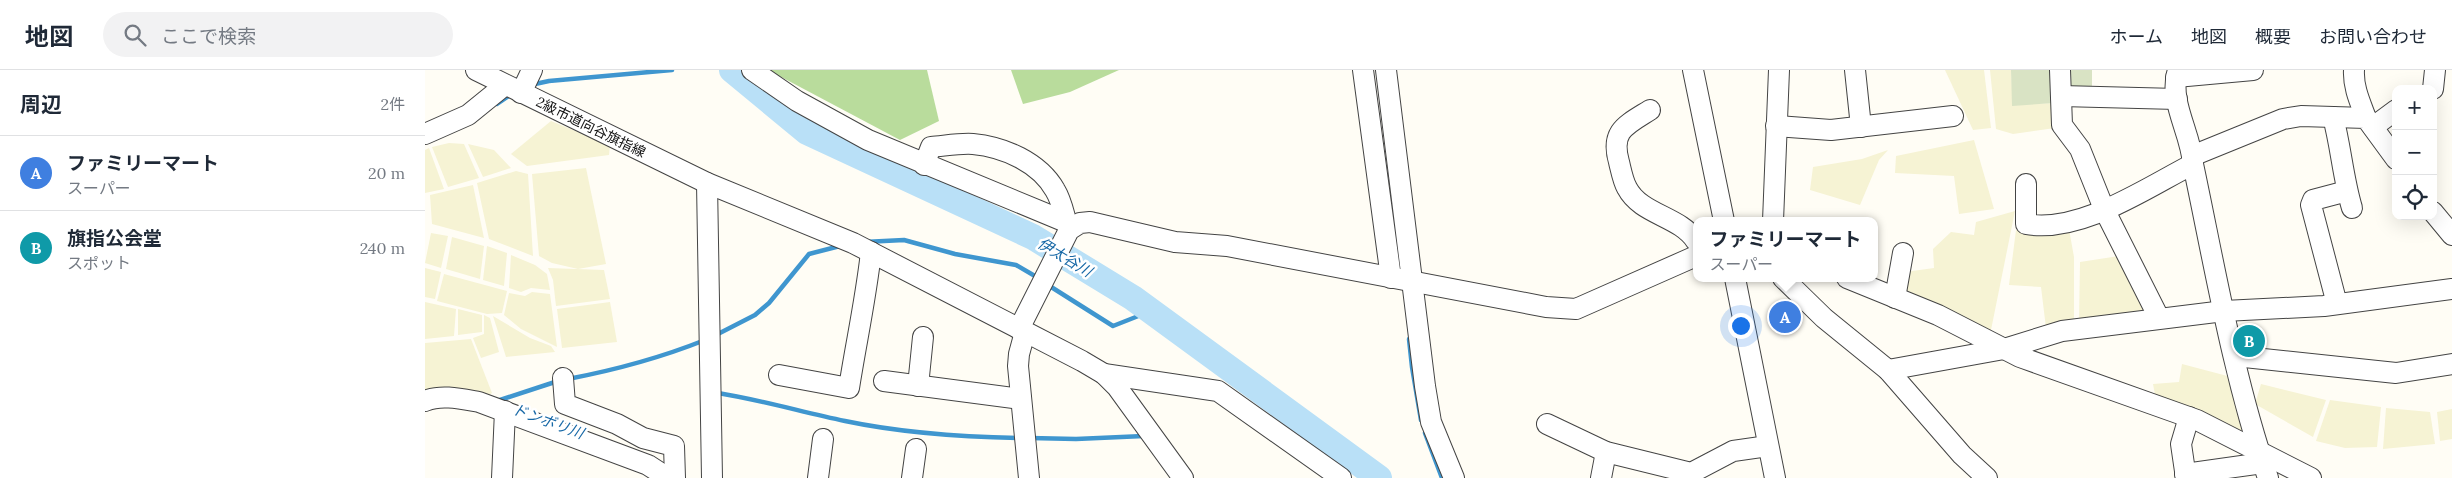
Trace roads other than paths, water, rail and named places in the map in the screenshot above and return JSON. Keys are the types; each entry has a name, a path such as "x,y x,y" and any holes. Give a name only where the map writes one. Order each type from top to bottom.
{"street":[{"name":"2級市道向谷旗指線","path":"476,70 707,183 871,252 1104,374"},
{"path":"425,134 468,116 513,89 532,70"},
{"path":"752,70 797,101 869,140 1068,229 1089,222 1105,224 1175,242 1227,246 1546,307 1576,309 1693,257"},
{"path":"1363,70 1391,278"},
{"path":"1386,70 1431,422 1454,478"},
{"path":"1693,70 1723,217"},
{"path":"1773,217 1779,70"},
{"path":"1855,70 1861,127"},
{"path":"2061,70 2062,126 2080,149 2104,210 2159,318"},
{"path":"2253,70 2177,74 2177,99 2192,160 2224,312 2263,464"},
{"path":"2354,70 2353,78 2359,100 2370,122 2392,153"},
{"path":"2433,85 2435,70"},
{"path":"2061,96 2177,99"},
{"path":"1650,110 1627,125 1616,137 1615,148 1627,189 1644,206 1691,232 1693,236"},
{"path":"2026,184 2026,224 2043,227 2061,224 2104,210 2192,160 2283,119 2301,116 2333,117 2370,122 2392,112"},
{"path":"1776,126 1831,130 1953,116"},
{"path":"2333,117 2340,143 2349,200 2313,200 2311,205 2337,304"},
{"path":"924,165 931,147 973,144 1001,150 1024,160 1042,172 1055,190 1064,210 1068,229 1049,267 1022,330 1019,354 1021,399 1029,478"},
{"path":"707,183 712,478"},
{"path":"2437,217 2452,235"},
{"path":"779,375 849,388 860,316 867,292 871,252"},
{"path":"1895,298 1903,253"},
{"path":"1736,282 1775,478"},
{"path":"1787,282 1824,318 1888,370 1962,455 1987,478"},
{"path":"1857,282 1938,315 2020,357 2189,417 2263,464 2311,478"},
{"path":"1888,370 2004,349 2063,331 2159,318 2337,304 2452,289"},
{"path":"918,386 923,337"},
{"path":"2235,356 2396,373 2452,364"},
{"path":"1104,374 1117,387 1183,478"},
{"path":"1104,374 1218,391 1341,478"},
{"path":"563,378 565,404 617,424 643,438 674,446 675,478"},
{"path":"883,382 1021,399"},
{"path":"427,399 479,402 648,466 668,478"},
{"path":"502,478 505,411"},
{"path":"2189,417 2181,444 2185,476 2263,464"},
{"path":"1547,424 1606,452 1691,473 1733,451 1769,446"},
{"path":"818,478 823,439"},
{"path":"912,478 916,449"},
{"path":"1601,478 1606,452"}],"waterway":[{"path":"535,84 549,81 672,70"},
{"name":"伊太谷川","path":"732,70 807,132 1033,237 1133,298 1379,478"},
{"path":"497,104 510,95"},
{"path":"864,242 904,240 955,254 1016,265 1040,279"},
{"path":"714,336 755,315 769,303 809,254 840,246"},
{"path":"1048,285 1113,326 1151,311"},
{"path":"1409,339 1421,420"},
{"path":"568,379 637,363 705,340"},
{"name":"ドンボリ川","path":"497,401 558,381"},
{"path":"718,393 888,429 1020,438"},
{"path":"1425,433 1442,478"},
{"path":"1030,438 1076,439 1144,436"}],"place":[{"name":"ファミリーマート","path":"1785,317"},
{"name":"旗指公会堂","path":"2249,341"}]}
